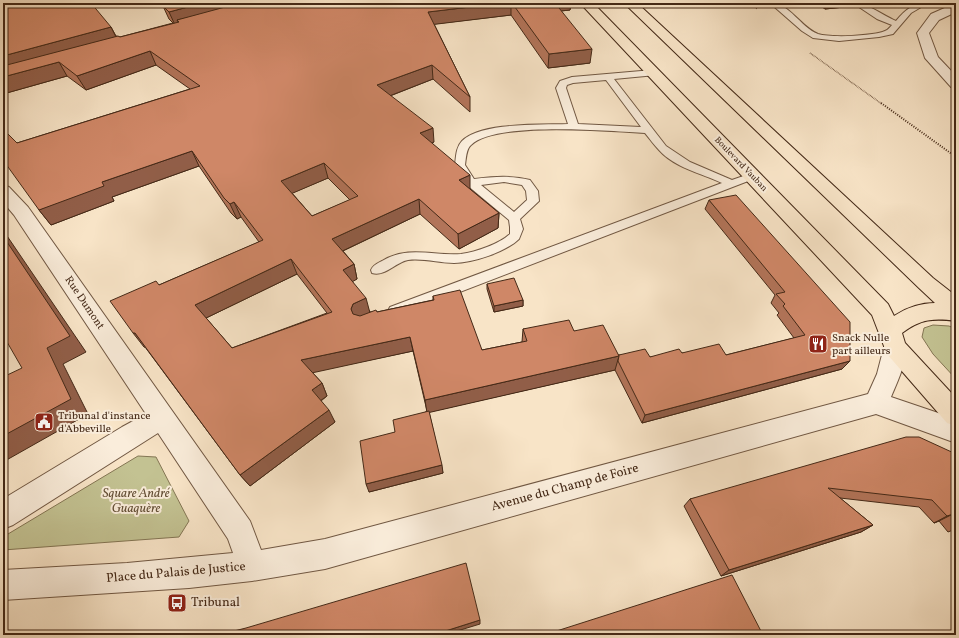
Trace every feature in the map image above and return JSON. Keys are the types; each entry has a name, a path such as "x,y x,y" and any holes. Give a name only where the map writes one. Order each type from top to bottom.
{"main road":[{"name":"Boulevard Vauban","path":"586,3 880,310 892,339 956,415"},
{"path":"630,3 926,284 956,308"},
{"path":"892,339 904,319 916,314 940,310 956,313"}],"street":[{"path":"956,7 935,17 923,33 932,58 956,84"},
{"name":"Rue Dumont","path":"3,191 21,211 162,418"},
{"path":"892,339 889,374 876,403 956,431"},
{"name":"Avenue du Champ de Foire","path":"252,566 325,554 876,403"},
{"path":"3,515 131,435 162,418"},
{"name":"Place du Palais de Justice","path":"3,585 102,580 252,566 240,532 162,418"}],"lane":[{"path":"774,3 805,29 816,36 838,39 879,35 890,32 908,11 923,3"},
{"path":"858,3 880,17 897,24"},
{"path":"574,126 561,92 563,83 572,80 653,73"},
{"path":"608,77 662,148 673,158 718,176 732,184"},
{"path":"377,270 399,257 418,255 442,258 463,258 506,243 514,236 517,226 514,218 471,183 460,165 465,145 473,137 498,130 574,126 648,130"},
{"path":"385,315 752,176"},
{"path":"471,183 504,179 526,182 532,191 533,201 514,218"}],"path":[{"path":"751,3 762,13"},
{"path":"807,51 956,157"}],"green space":[{"path":"933,325 949,326 956,329 956,379 933,354 922,337 924,328"},
{"name":"Square André Guaquère","path":"138,456 156,457 189,521 179,537 3,550 3,537"}],"building":[{"path":"3,3 91,3 111,27 3,56"},
{"path":"174,3 203,3 169,12 163,6"},
{"path":"240,3 504,3 428,12 470,97 432,65 377,85 433,128 420,133 470,175 459,180 499,213 458,234 419,199 332,239 354,264 343,270 366,298 353,304 351,309 353,314 360,316 376,310 377,312 434,300 433,296 460,290 482,350 527,341 523,329 569,320 574,331 603,325 619,356 425,400 410,337 301,360 322,383 312,390 329,410 240,475 110,301 156,281 159,285 263,240 234,202 230,204 224,198 192,151 102,182 104,186 39,210 3,160 3,129 17,143 200,86 150,51 77,76 59,62 3,77 3,66 118,36 120,37 179,22 177,20","holes":["324,163 358,196 312,216 281,181","291,259 332,312 232,348 195,305"]},
{"path":"512,3 555,3 592,49 549,54"},
{"path":"736,195 850,322 850,361 645,415 618,361 619,355 645,349 650,357 679,349 682,353 719,344 726,355 805,335 783,306 785,304 776,294 785,292 709,200"},
{"path":"3,236 70,336 47,348 71,399 3,436 3,377 22,368 3,335"},
{"path":"514,278 523,300 494,306 487,284"},
{"path":"429,411 442,465 366,484 360,441 395,432 393,420"},
{"path":"906,437 919,437 956,454 956,518 953,514 947,516 932,500 828,488 873,525 729,570 690,499"},
{"path":"466,563 480,620 436,635 218,635 246,628"},
{"path":"732,575 763,635 544,635"},
{"path":"207,631 208,635 194,635"}],"place":[{"name":"Snack Nulle part ailleurs","path":"818,344"},
{"name":"Tribunal d'instance d'Abbeville","path":"44,422"},
{"name":"Tribunal","path":"177,603"}]}
